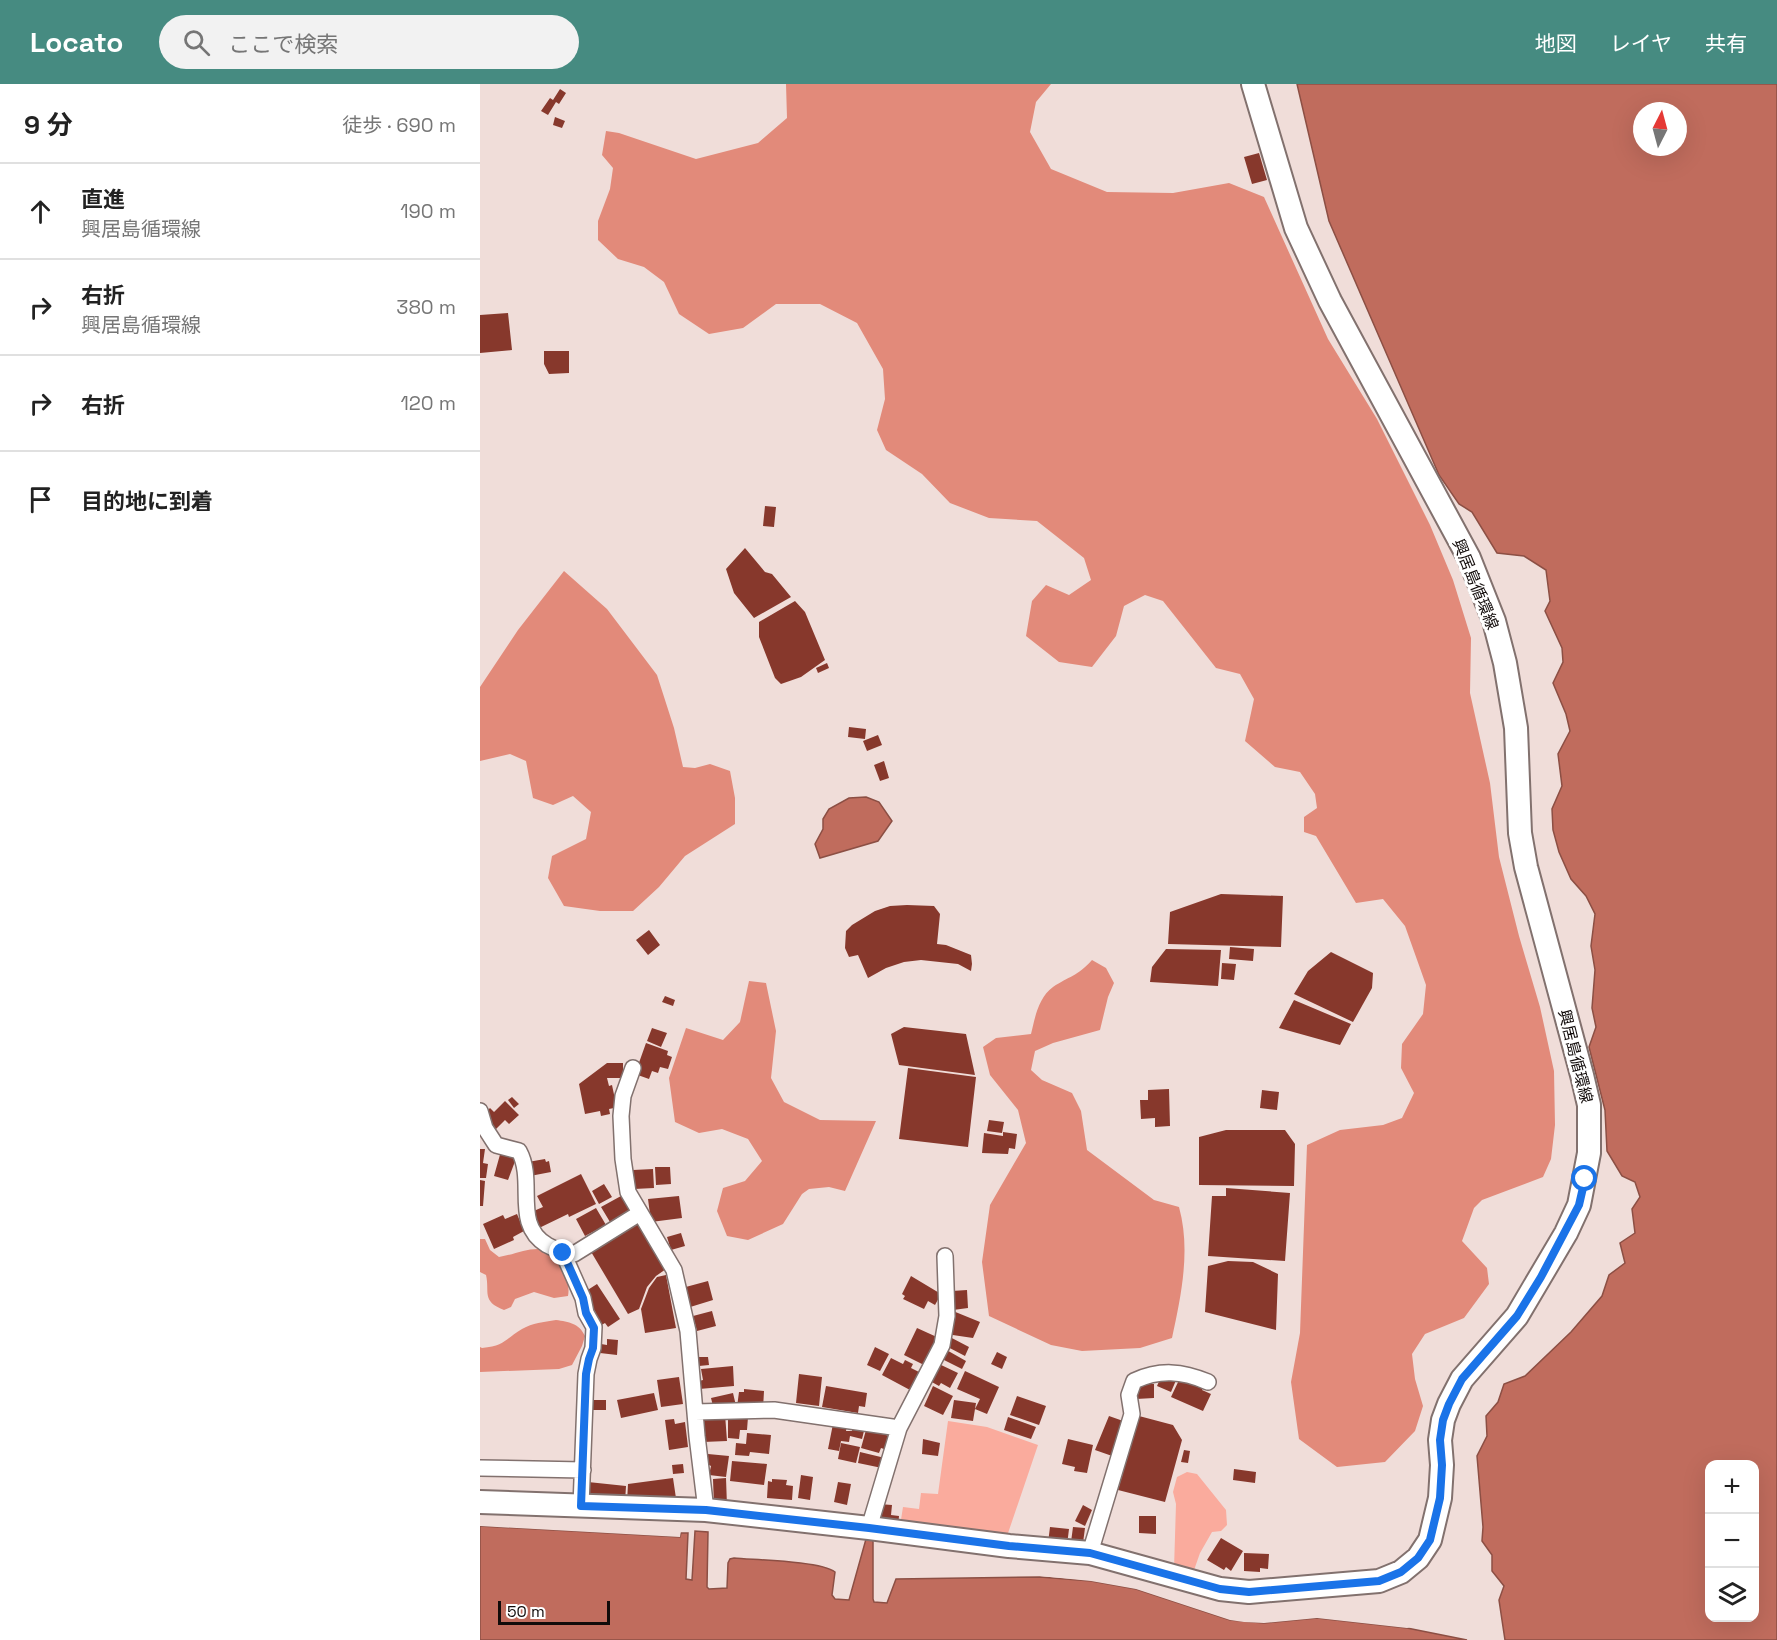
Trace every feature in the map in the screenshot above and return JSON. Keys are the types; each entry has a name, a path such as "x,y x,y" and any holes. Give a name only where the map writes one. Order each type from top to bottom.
{"main road":[{"name":"興居島循環線","path":"480,1502 706,1510 1009,1546 1090,1553 1220,1589 1249,1592 1379,1581 1401,1572 1418,1558 1430,1540 1440,1498 1442,1465 1440,1440 1443,1420 1462,1379 1517,1316 1556,1251 1579,1205 1589,1153 1589,1105 1538,912 1520,833 1516,728 1505,663 1494,621 1469,558 1330,301 1296,228 1253,84"}],"street":[{"path":"633,1068 623,1096 621,1116 623,1159 628,1192 674,1270 688,1331 706,1510"},
{"path":"480,1111 485,1128 496,1145 519,1151 524,1160 528,1182 526,1208 529,1224 536,1236 563,1253 574,1254 640,1213"},
{"path":"563,1253 594,1328 593,1348 586,1374 581,1506"},
{"path":"869,1528 899,1428 942,1345 947,1316 945,1256"},
{"path":"1090,1553 1132,1414 1129,1395 1134,1381 1150,1373 1171,1372 1187,1374 1208,1382"},
{"path":"695,1412 774,1410 899,1428"},
{"path":"480,1468 583,1470"}],"shaded area":[{"path":"786,84 1051,84 1036,102 1030,132 1051,169 1107,192 1173,193 1229,183 1264,197 1328,339 1377,419 1430,525 1453,580 1471,638 1470,693 1490,783 1499,857 1540,1007 1554,1071 1555,1125 1551,1159 1543,1177 1482,1200 1474,1208 1462,1241 1487,1268 1489,1284 1464,1318 1425,1334 1412,1354 1415,1379 1423,1406 1415,1431 1385,1462 1337,1467 1299,1439 1291,1382 1300,1333 1307,1145 1340,1130 1383,1125 1402,1118 1414,1093 1401,1068 1402,1044 1423,1014 1426,985 1405,926 1383,899 1356,903 1316,836 1304,832 1304,817 1317,808 1315,794 1300,772 1275,767 1245,741 1254,699 1240,674 1216,668 1163,601 1145,595 1124,606 1116,636 1092,667 1059,662 1026,636 1032,601 1046,585 1069,595 1091,580 1084,558 1037,521 989,518 950,503 922,474 886,450 877,430 885,399 883,369 857,323 820,304 776,304 743,328 709,334 679,314 664,282 644,267 618,259 598,240 598,221 610,189 613,168 602,155 606,131 619,133 696,159 758,143 787,118"},
{"path":"1297,84 1777,84 1777,1640 1505,1640 1499,1600 1504,1586 1492,1571 1492,1555 1482,1541 1483,1527 1477,1456 1487,1436 1486,1416 1498,1402 1504,1384 1525,1376 1571,1332 1602,1296 1609,1275 1625,1263 1620,1243 1635,1233 1632,1209 1640,1197 1635,1182 1622,1176 1607,1151 1605,1110 1589,1047 1596,1027 1592,1008 1595,970 1591,946 1595,914 1586,896 1571,879 1559,852 1553,830 1552,809 1562,786 1558,754 1570,731 1566,714 1553,683 1563,662 1562,648 1545,611 1550,601 1546,570 1524,556 1497,553 1472,512 1459,504 1439,475 1329,221"},
{"path":"564,571 607,609 657,675 674,728 683,767 695,768 710,764 730,771 735,798 735,824 685,856 659,887 633,911 600,911 564,906 548,878 552,856 586,839 591,812 573,796 553,805 533,798 526,761 510,754 480,761 480,687 518,630"},
{"path":"866,797 879,802 892,821 878,841 820,858 815,844 823,829 823,819 829,809 849,798"},
{"path":"1092,960 1106,968 1114,983 1100,1030 1053,1043 1035,1051 1031,1070 1042,1080 1072,1093 1081,1111 1087,1150 1154,1200 1179,1207 1183,1223 1184,1256 1181,1289 1172,1338 1140,1348 1082,1351 1051,1345 989,1316 982,1262 990,1205 1026,1143 1018,1110 990,1075 983,1047 996,1038 1031,1034 1038,1009 1048,992 1087,966"},
{"path":"749,981 766,983 776,1031 771,1078 784,1102 820,1120 876,1121 845,1191 829,1187 809,1189 802,1194 783,1224 748,1240 727,1236 717,1211 723,1188 745,1181 762,1161 748,1139 722,1129 699,1133 675,1122 669,1078 686,1028 723,1040 740,1022"},
{"path":"480,1239 485,1239 490,1250 499,1257 535,1249 550,1252 562,1268 568,1285 568,1296 554,1298 534,1292 515,1299 511,1307 504,1310 497,1307 489,1299 486,1275 480,1272"},
{"path":"556,1320 577,1326 585,1336 572,1365 559,1369 480,1372 480,1347 496,1346 526,1327"},
{"path":"948,1421 987,1427 1038,1445 1006,1539 900,1526 903,1507 919,1509 921,1493 938,1494"},
{"path":"1187,1472 1197,1474 1226,1510 1227,1525 1221,1531 1212,1532 1200,1553 1193,1573 1174,1569 1176,1504 1173,1492 1177,1477"},
{"path":"480,1526 680,1537 681,1533 688,1533 686,1579 692,1580 695,1531 708,1532 707,1587 709,1589 727,1588 730,1559 787,1562 816,1565 835,1572 832,1595 835,1599 849,1600 866,1539 873,1540 874,1602 887,1603 896,1579 1040,1577 1091,1581 1136,1589 1230,1620 1264,1623 1317,1618 1407,1628 1467,1640 480,1640"}],"pier":[{"path":"480,1523 678,1534 681,1530 680,1537 480,1526"},
{"path":"1019,1574 1092,1578 1137,1587 1231,1617 1244,1619 1264,1620 1317,1615 1416,1626 1407,1628 1317,1618 1264,1623 1244,1622 1230,1620 1136,1589 1091,1581"}],"building":[{"path":"560,89 566,93 559,104 556,102 548,115 541,111 550,98 553,100"},
{"path":"555,117 565,121 562,128 553,125"},
{"path":"1259,153 1267,180 1252,184 1244,157"},
{"path":"508,313 512,350 480,353 480,315"},
{"path":"544,351 569,351 569,373 549,374 544,364"},
{"path":"765,506 776,507 774,527 763,526"},
{"path":"745,548 765,572 772,574 791,597 754,618 734,593 726,569"},
{"path":"795,601 805,612 825,660 801,677 781,684 775,678 759,637 759,622"},
{"path":"827,663 829,668 818,673 816,668"},
{"path":"849,727 866,729 865,739 848,737"},
{"path":"878,735 882,745 867,751 863,741"},
{"path":"884,761 889,778 880,781 874,765"},
{"path":"1221,894 1283,896 1281,947 1168,944 1170,912"},
{"path":"890,906 934,906 940,914 937,944 946,945 971,955 971,971 958,964 921,960 904,962 886,968 868,978 858,955 849,957 845,948 846,931 875,911"},
{"path":"649,930 660,945 648,955 636,940"},
{"path":"1230,947 1254,949 1253,961 1229,959"},
{"path":"1166,949 1221,950 1218,986 1150,982 1152,967"},
{"path":"1331,952 1373,973 1372,988 1353,1022 1294,994 1308,971"},
{"path":"1222,963 1236,964 1234,980 1221,979"},
{"path":"665,996 675,1000 673,1006 662,1002"},
{"path":"1294,1000 1351,1024 1340,1045 1279,1028"},
{"path":"904,1027 966,1034 975,1075 899,1065 891,1034"},
{"path":"652,1028 667,1033 661,1047 647,1041"},
{"path":"646,1043 668,1051 667,1055 672,1057 668,1069 660,1067 658,1073 652,1071 649,1079 635,1074"},
{"path":"607,1063 623,1063 623,1078 607,1078 609,1086 612,1085 616,1104 614,1108 609,1109 610,1114 601,1116 600,1111 585,1114 579,1084"},
{"path":"908,1068 976,1077 968,1147 899,1139"},
{"path":"1169,1089 1170,1126 1155,1127 1155,1118 1141,1119 1140,1100 1148,1100 1148,1090"},
{"path":"1262,1090 1279,1092 1277,1110 1260,1108"},
{"path":"512,1097 519,1104 514,1108 508,1100"},
{"path":"505,1101 519,1115 509,1124 505,1120 495,1130 485,1120 485,1113 490,1108 494,1112"},
{"path":"989,1120 1004,1122 1002,1133 987,1131"},
{"path":"1226,1130 1285,1130 1295,1144 1294,1186 1199,1185 1199,1137"},
{"path":"1003,1132 1017,1134 1015,1149 1009,1148 1008,1154 982,1153 984,1133 1003,1136"},
{"path":"480,1149 485,1149 483,1163 488,1164 486,1178 480,1178"},
{"path":"501,1151 517,1156 508,1180 494,1176"},
{"path":"545,1159 546,1162 549,1161 551,1172 530,1176 528,1162"},
{"path":"655,1167 670,1167 671,1184 656,1185"},
{"path":"653,1169 654,1188 634,1189 629,1172"},
{"path":"581,1174 596,1204 537,1229 529,1213 543,1207 537,1196"},
{"path":"480,1180 485,1181 483,1206 480,1206"},
{"path":"604,1184 612,1197 599,1204 592,1191"},
{"path":"1226,1188 1290,1193 1285,1261 1208,1256 1212,1196 1226,1196"},
{"path":"621,1196 630,1211 610,1222 601,1207"},
{"path":"679,1196 682,1218 651,1222 648,1199"},
{"path":"596,1208 606,1225 585,1236 576,1219"},
{"path":"517,1214 524,1231 513,1237 514,1240 494,1249 483,1224 503,1215 505,1219"},
{"path":"636,1222 666,1269 647,1287 639,1309 628,1314 590,1250"},
{"path":"681,1233 685,1246 671,1250 667,1237"},
{"path":"1228,1261 1253,1262 1278,1274 1276,1330 1205,1312 1208,1266"},
{"path":"666,1275 676,1328 645,1333 641,1309 649,1288 657,1277"},
{"path":"911,1276 941,1294 935,1305 928,1301 924,1309 903,1299 905,1296 902,1294"},
{"path":"708,1281 713,1300 687,1308 682,1288"},
{"path":"597,1284 620,1319 608,1327 605,1323 598,1327 591,1316 596,1313 583,1293"},
{"path":"967,1290 968,1308 953,1310 952,1291"},
{"path":"712,1311 716,1326 697,1331 693,1316"},
{"path":"953,1311 980,1322 973,1338 946,1334"},
{"path":"917,1328 939,1338 926,1366 904,1355"},
{"path":"948,1336 969,1347 965,1356 944,1345"},
{"path":"607,1339 618,1340 617,1355 600,1353 601,1344 607,1345"},
{"path":"875,1347 889,1354 880,1371 867,1365"},
{"path":"943,1348 966,1361 962,1369 938,1357"},
{"path":"997,1352 1007,1357 1002,1369 991,1364"},
{"path":"698,1357 708,1357 709,1365 699,1366"},
{"path":"891,1358 903,1364 905,1360 913,1364 911,1368 919,1372 910,1390 882,1375"},
{"path":"939,1364 958,1373 950,1388 930,1381"},
{"path":"733,1366 734,1386 699,1389 699,1381 703,1380 701,1369"},
{"path":"965,1371 999,1387 987,1414 975,1409 980,1399 957,1389"},
{"path":"799,1374 822,1377 819,1406 796,1403"},
{"path":"679,1377 683,1404 661,1407 657,1380"},
{"path":"1161,1377 1177,1378 1171,1392 1157,1386"},
{"path":"1190,1379 1204,1386 1202,1390 1211,1394 1203,1411 1171,1397 1179,1380 1188,1384"},
{"path":"1136,1384 1154,1384 1154,1398 1136,1399"},
{"path":"826,1386 867,1393 865,1407 859,1406 858,1413 822,1407"},
{"path":"933,1386 953,1396 943,1415 924,1406"},
{"path":"744,1389 764,1391 763,1409 737,1407 739,1392 744,1392"},
{"path":"654,1393 658,1410 621,1418 617,1400"},
{"path":"733,1393 737,1410 714,1410 711,1398"},
{"path":"1017,1396 1046,1406 1039,1425 1010,1415"},
{"path":"592,1400 606,1400 606,1410 592,1410"},
{"path":"954,1400 976,1403 973,1421 951,1418"},
{"path":"725,1414 727,1441 703,1442 702,1416"},
{"path":"728,1414 748,1417 747,1430 740,1430 739,1439 728,1438"},
{"path":"1109,1416 1126,1422 1115,1457 1095,1450"},
{"path":"1139,1416 1173,1425 1182,1440 1165,1502 1118,1490"},
{"path":"1008,1417 1036,1427 1031,1439 1004,1430"},
{"path":"674,1419 675,1424 685,1422 688,1447 669,1450 665,1420"},
{"path":"833,1424 847,1426 846,1431 852,1431 853,1425 865,1427 862,1439 850,1436 849,1442 841,1441 839,1451 828,1449"},
{"path":"866,1430 890,1436 887,1450 881,1448 879,1453 861,1448"},
{"path":"747,1433 771,1435 769,1454 750,1452 749,1456 735,1455 736,1443 746,1444"},
{"path":"923,1439 940,1443 938,1456 922,1454"},
{"path":"1068,1439 1093,1445 1087,1473 1074,1471 1075,1467 1062,1464"},
{"path":"841,1443 860,1447 856,1463 838,1459"},
{"path":"1184,1450 1190,1451 1188,1463 1181,1462"},
{"path":"860,1452 885,1458 882,1468 858,1463"},
{"path":"708,1454 729,1456 726,1477 709,1475 711,1466 707,1464"},
{"path":"732,1461 767,1464 764,1485 730,1481"},
{"path":"683,1464 684,1473 673,1474 672,1465"},
{"path":"1234,1469 1256,1472 1255,1483 1233,1480"},
{"path":"801,1475 813,1477 810,1500 798,1498"},
{"path":"673,1478 677,1505 627,1502 628,1484"},
{"path":"726,1478 727,1506 714,1507 713,1479"},
{"path":"772,1479 787,1480 786,1485 793,1486 792,1500 767,1498 768,1481 772,1482"},
{"path":"588,1482 626,1486 625,1502 587,1498"},
{"path":"838,1482 851,1484 847,1505 834,1502"},
{"path":"879,1504 892,1505 891,1515 899,1516 898,1526 876,1524"},
{"path":"1083,1505 1092,1510 1085,1526 1075,1521"},
{"path":"1139,1516 1156,1516 1156,1534 1139,1533"},
{"path":"1050,1527 1069,1529 1067,1545 1048,1543"},
{"path":"1073,1527 1085,1528 1083,1543 1071,1542"},
{"path":"1221,1538 1243,1551 1231,1571 1226,1567 1224,1570 1207,1560"},
{"path":"1244,1553 1269,1554 1268,1569 1260,1568 1260,1572 1244,1571"}],"route":[{"path":"563,1253 594,1328 593,1348 586,1374 581,1506 706,1510 1009,1546 1090,1553 1220,1589 1249,1592 1281,1591 1379,1581 1401,1572 1418,1558 1430,1540 1440,1498 1442,1465 1440,1440 1443,1420 1449,1404 1462,1379 1517,1316 1541,1277 1579,1205 1585,1179"}]}
